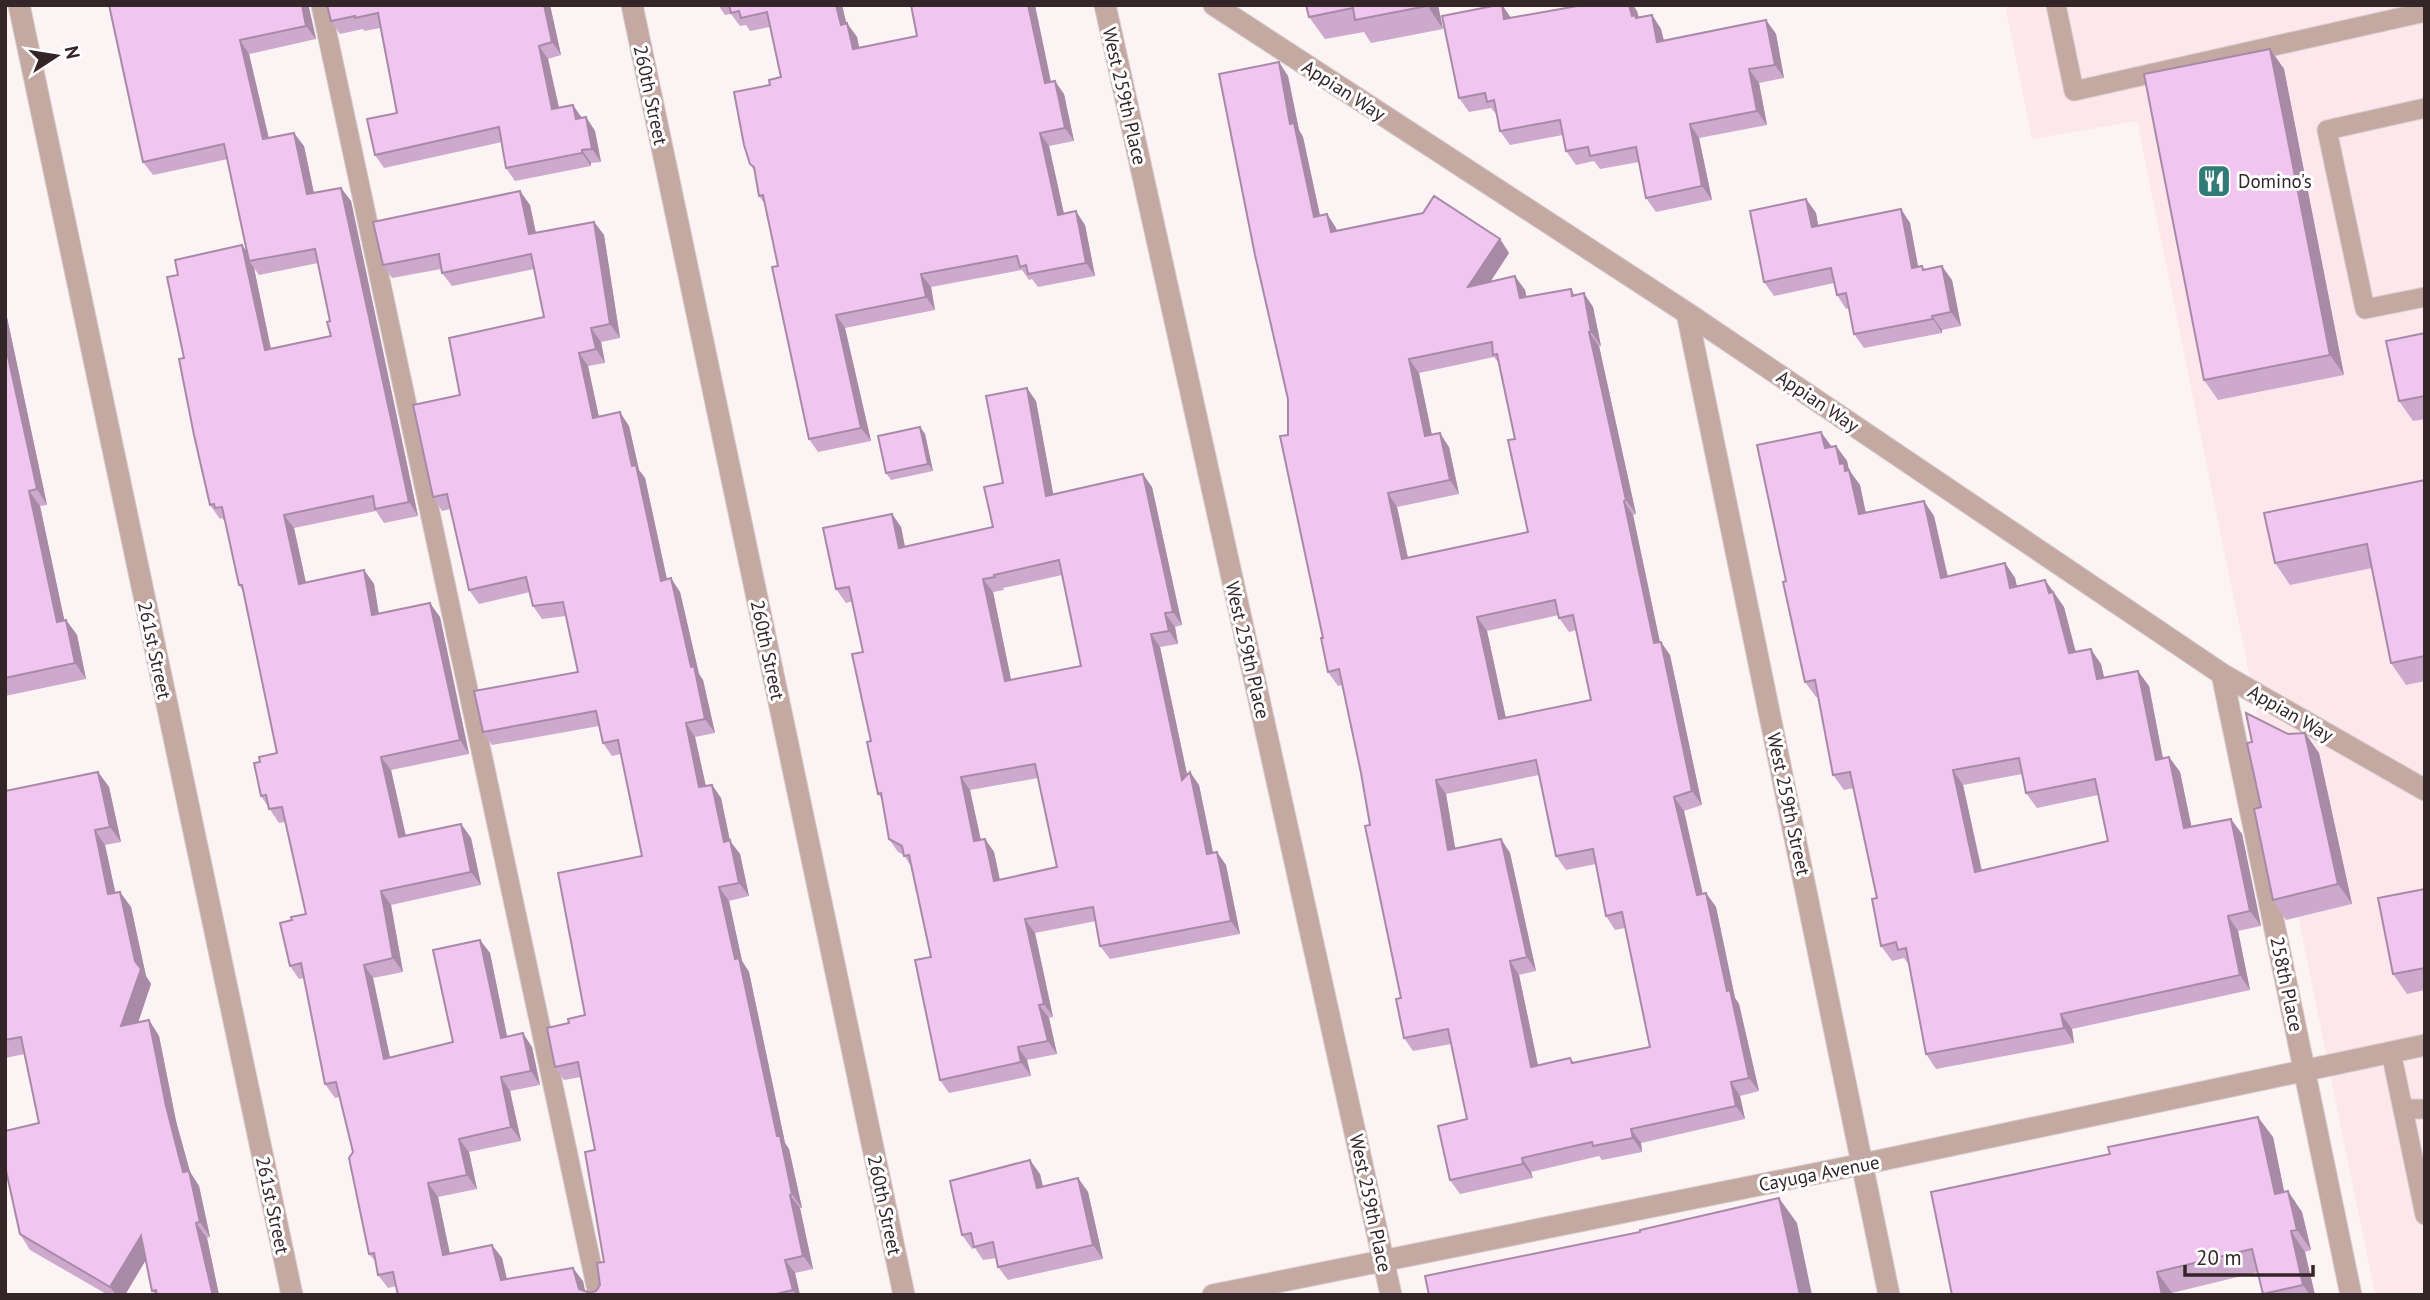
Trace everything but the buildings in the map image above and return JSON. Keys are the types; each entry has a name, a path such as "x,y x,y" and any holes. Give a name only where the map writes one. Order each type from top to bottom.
{"street":[{"name":"261st Street","path":"19,5 292,1295"},
{"name":"260th Street","path":"632,5 904,1295"},
{"name":"West 259th Place","path":"1105,5 1391,1295"},
{"name":"Appian Way","path":"1214,5 1687,313 2222,674 2425,790"},
{"name":"West 259th Street","path":"1687,313 1889,1295"},
{"name":"258th Place","path":"2222,674 2351,1295"},
{"name":"Cayuga Avenue","path":"1213,1295 1863,1164 2425,1045"}],"lane":[{"path":"321,5 598,1295"},
{"path":"2056,5 2074,91 2425,12"},
{"path":"2425,108 2327,130 2365,309 2425,297"},
{"path":"2391,1052 2425,1215"},
{"path":"2403,1109 2425,1109"}],"shaded area":[{"path":"2005,5 2425,5 2425,1295 2375,1295 2137,121 2032,139"}],"place":[{"name":"Domino's","path":"2214,181"}]}
